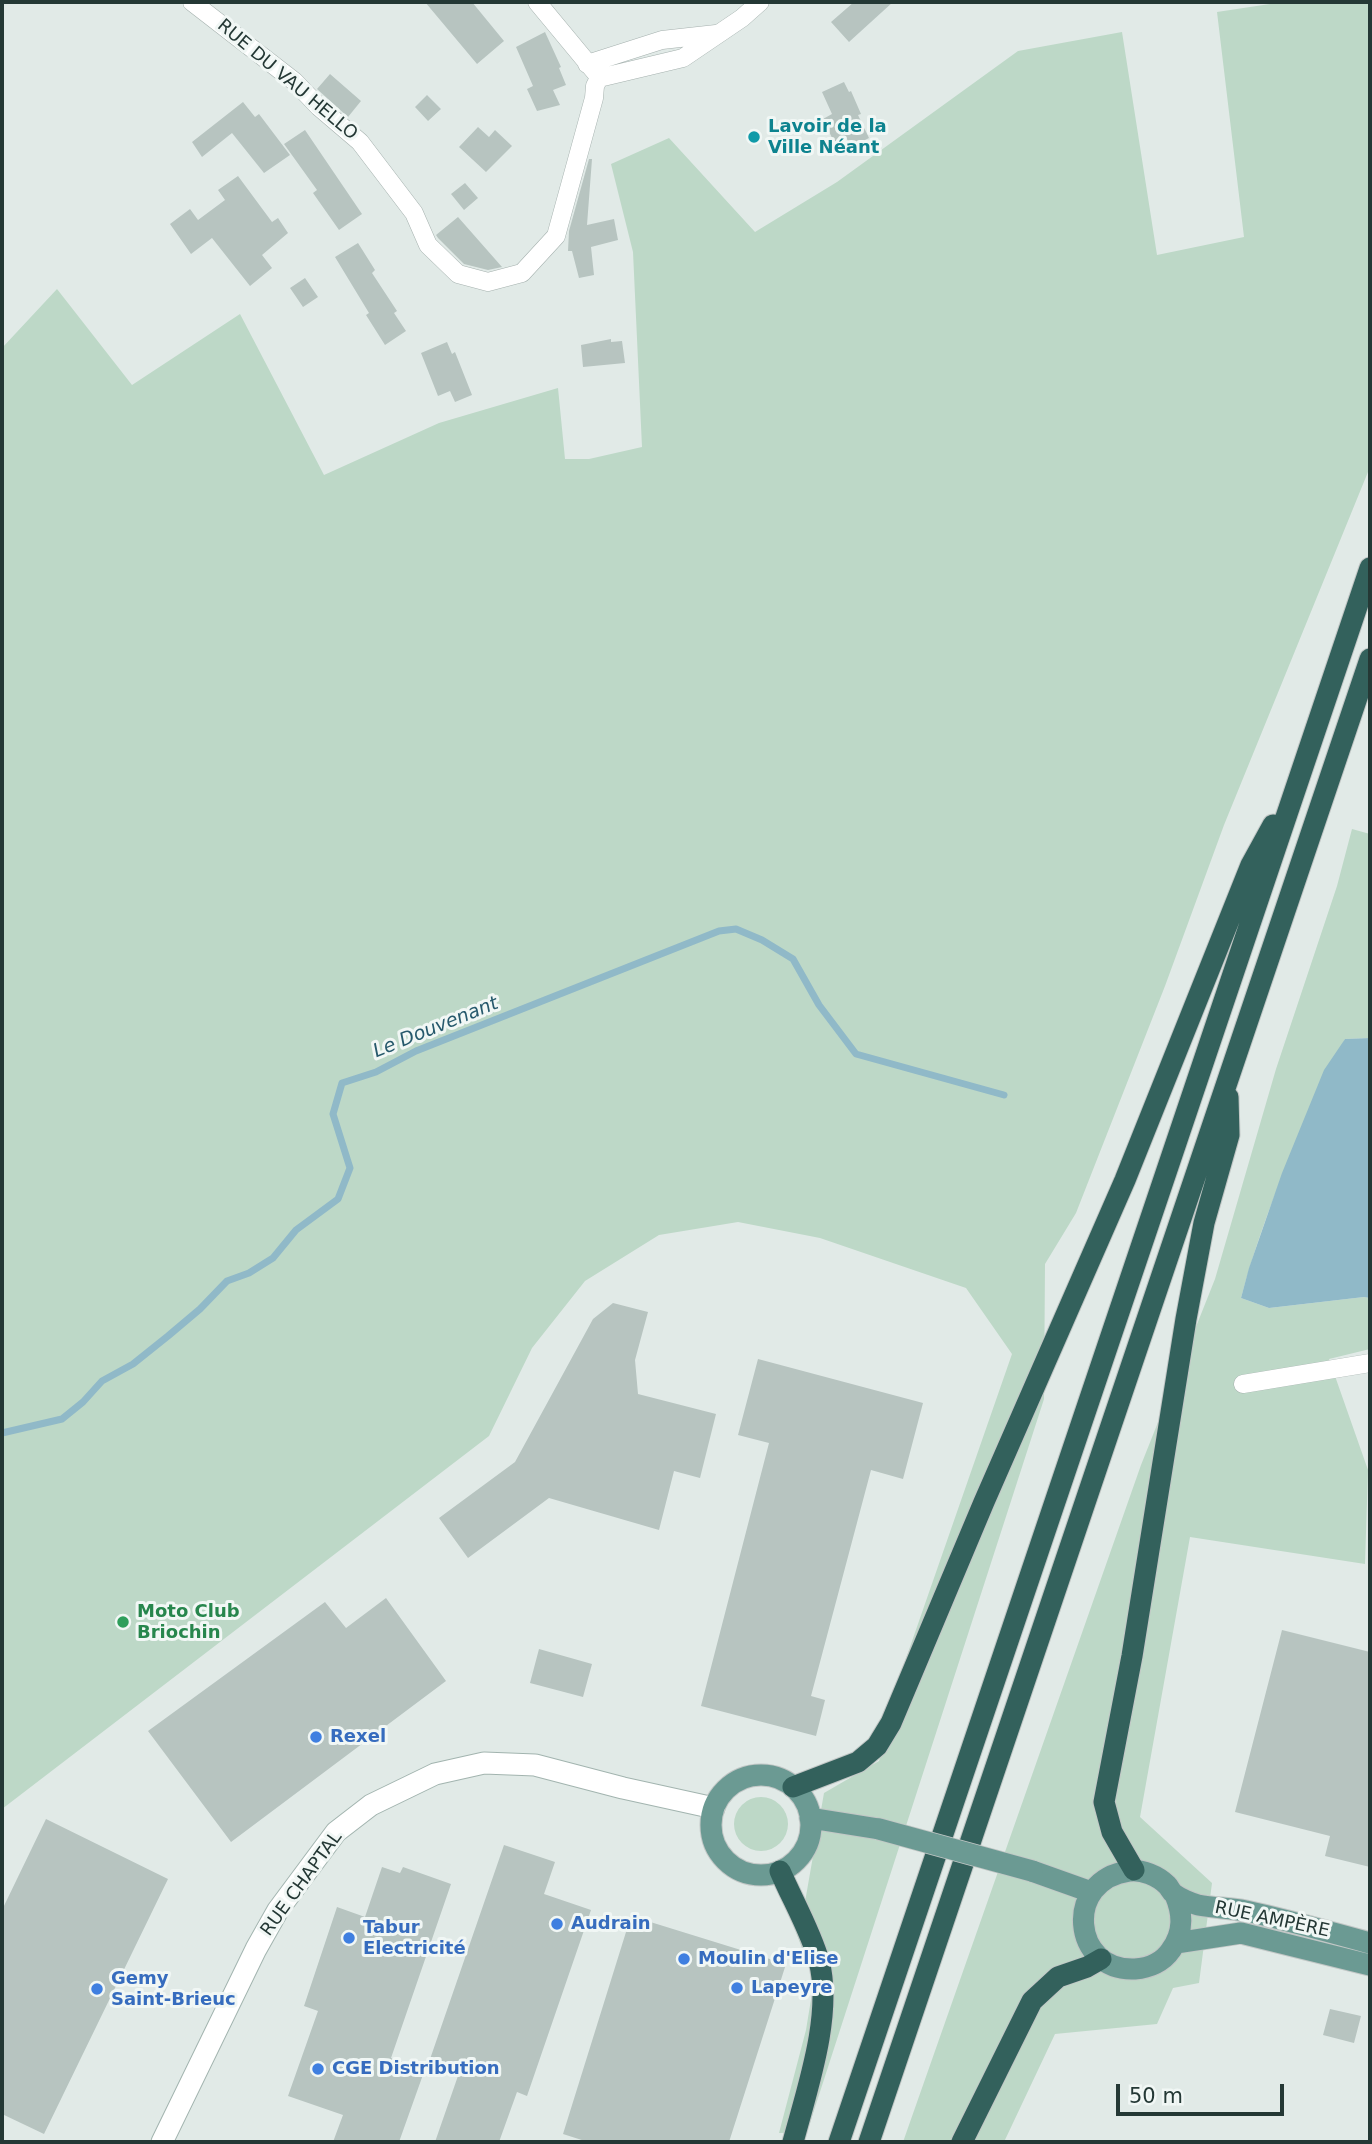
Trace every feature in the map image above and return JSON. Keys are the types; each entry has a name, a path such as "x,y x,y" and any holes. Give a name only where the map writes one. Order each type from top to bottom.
{"highway":[{"path":"839,2142 1370,568"},
{"path":"869,2142 1370,659"},
{"path":"793,1787 858,1762 877,1746 891,1723 1125,1180 1251,864 1298,781"},
{"path":"1134,1870 1112,1832 1104,1802 1132,1656 1186,1319 1204,1223 1229,1135 1228,1079"},
{"path":"780,1871 819,1960 824,1994 815,2059 793,2142"},
{"path":"962,2142 1032,2001 1058,1977 1101,1959"}],"main road":[{"name":"RUE CHAPTAL","path":"162,2142 256,1949 278,1910 335,1832 371,1805 435,1774 484,1763 535,1765 714,1808"},
{"path":"764,1775 779,1778 793,1787 802,1795 810,1818 810,1831 801,1855 792,1864 780,1871 749,1873 735,1867 723,1857 716,1846 711,1820 722,1794 733,1783 748,1776 764,1775"},
{"path":"810,1818 879,1829 1032,1871 1091,1892"},
{"path":"1134,1870 1157,1877 1175,1895 1180,1906 1180,1931 1176,1943 1162,1959 1143,1969 1114,1966 1101,1959 1091,1948 1085,1935 1083,1920 1084,1906 1091,1892 1102,1880 1117,1872 1134,1870"},
{"name":"RUE AMPÈRE","path":"1175,1895 1198,1905 1244,1910 1370,1943"},
{"name":"RUE AMPÈRE","path":"1176,1943 1241,1933 1370,1965"}],"street":[{"name":"RUE DU VAU HELLO","path":"192,2 294,81 318,107 360,142 414,213 428,245 458,274 488,282 522,273 556,236 594,98 593,71"},
{"path":"537,2 593,71 662,40 720,34 760,2"},
{"path":"1243,1384 1370,1363"}],"green space":[{"path":"1283,2 1370,2 1370,467 1224,825 1165,986 1076,1213 1045,1264 1044,1399 807,2132 779,2133 806,2030 814,1981 796,1932 805,1902 824,1793 879,1761 903,1667 1012,1354 966,1288 820,1238 738,1222 659,1235 585,1281 532,1348 489,1436 2,1809 2,348 57,289 132,385 240,314 324,475 439,423 558,388 565,459 589,459 642,447 633,252 611,164 669,138 755,232 837,182 1018,51 1122,32 1157,255 1244,237 1217,12"},
{"path":"1352,829 1370,834 1370,1038 1345,1039 1287,1166 1262,1230 1241,1298 1269,1308 1370,1298 1370,1349 1329,1359 1368,1470 1365,1564 1190,1537 1140,1817 1212,1883 1199,1983 1173,1988 1157,2024 1055,2034 1004,2142 903,2142 1141,1465 1215,1279 1276,1069 1337,886"},
{"path":"766,1797 776,1801 784,1809 788,1824 784,1839 776,1847 756,1851 746,1847 738,1839 734,1819 738,1809 746,1801"}],"water":[{"path":"1370,1038 1370,1298 1269,1308 1241,1298 1282,1173 1324,1070 1345,1039"}],"building":[{"path":"425,2 472,2 504,41 477,64"},
{"path":"854,2 893,2 849,42 831,22"},
{"path":"545,32 566,85 553,90 560,105 537,111 527,89 533,86 516,47"},
{"path":"330,74 361,101 348,117 317,89"},
{"path":"844,82 849,92 851,91 869,138 851,147 846,137 834,142 823,119 832,114 822,92"},
{"path":"427,95 441,109 428,121 415,107"},
{"path":"243,102 255,117 259,114 290,155 264,173 232,133 202,157 192,142"},
{"path":"478,127 489,137 495,130 512,146 486,172 459,147"},
{"path":"305,130 362,214 339,230 313,193 317,190 284,144"},
{"path":"589,159 592,159 587,225 614,219 618,240 591,247 594,275 579,278 572,251 568,251 569,231"},
{"path":"238,176 272,222 278,218 288,233 262,255 272,268 250,286 212,238 191,254 170,224 190,209 198,220 225,200 218,190"},
{"path":"465,183 478,198 464,210 451,194"},
{"path":"458,217 502,267 488,270 464,264 438,238 436,235"},
{"path":"358,243 406,331 385,345 335,257"},
{"path":"305,278 318,297 303,307 290,288"},
{"path":"611,339 611,342 622,341 625,363 583,367 581,345"},
{"path":"447,342 452,354 455,352 472,395 455,402 450,391 438,396 421,353"},
{"path":"613,1303 648,1312 635,1360 638,1394 716,1414 700,1478 674,1471 659,1530 549,1498 468,1558 439,1518 515,1462 593,1319"},
{"path":"758,1359 923,1403 903,1479 871,1470 811,1696 825,1700 816,1736 701,1706 769,1443 738,1435"},
{"path":"386,1598 446,1681 231,1842 148,1731 325,1602 346,1628"},
{"path":"1282,1630 1370,1652 1370,1867 1325,1856 1330,1836 1235,1812"},
{"path":"539,1649 592,1664 583,1697 530,1683"},
{"path":"46,1819 168,1879 44,2134 2,2114 2,1910"},
{"path":"504,1845 555,1862 544,1894 591,1910 527,2096 517,2092 499,2142 435,2142 459,2073 429,2062"},
{"path":"382,1867 400,1873 403,1867 451,1884 391,2058 425,2069 399,2142 333,2142 343,2115 288,2096 318,2011 304,2006 337,1907 365,1917"},
{"path":"631,1916 786,1964 729,2142 588,2142 563,2134"},
{"path":"1330,2009 1361,2016 1354,2043 1323,2035"}],"waterway":[{"name":"Le Douvenant","path":"2,1433 62,1419 83,1402 102,1381 133,1364 168,1336 227,1281 249,1273 273,1258 296,1230 338,1199 350,1168 333,1114 342,1083 376,1072 416,1051 719,931 736,929 762,940 793,959 819,1005 856,1054 1004,1095"}],"place":[{"name":"Lavoir de la Ville Néant","path":"754,137"},
{"name":"Moto Club Briochin","path":"123,1622"},
{"name":"Rexel","path":"316,1737"},
{"name":"Audrain","path":"557,1924"},
{"name":"Tabur Electricité","path":"349,1938"},
{"name":"Moulin d'Elise","path":"684,1959"},
{"name":"Lapeyre","path":"737,1988"},
{"name":"Gemy Saint-Brieuc","path":"97,1989"},
{"name":"CGE Distribution","path":"318,2069"}]}
